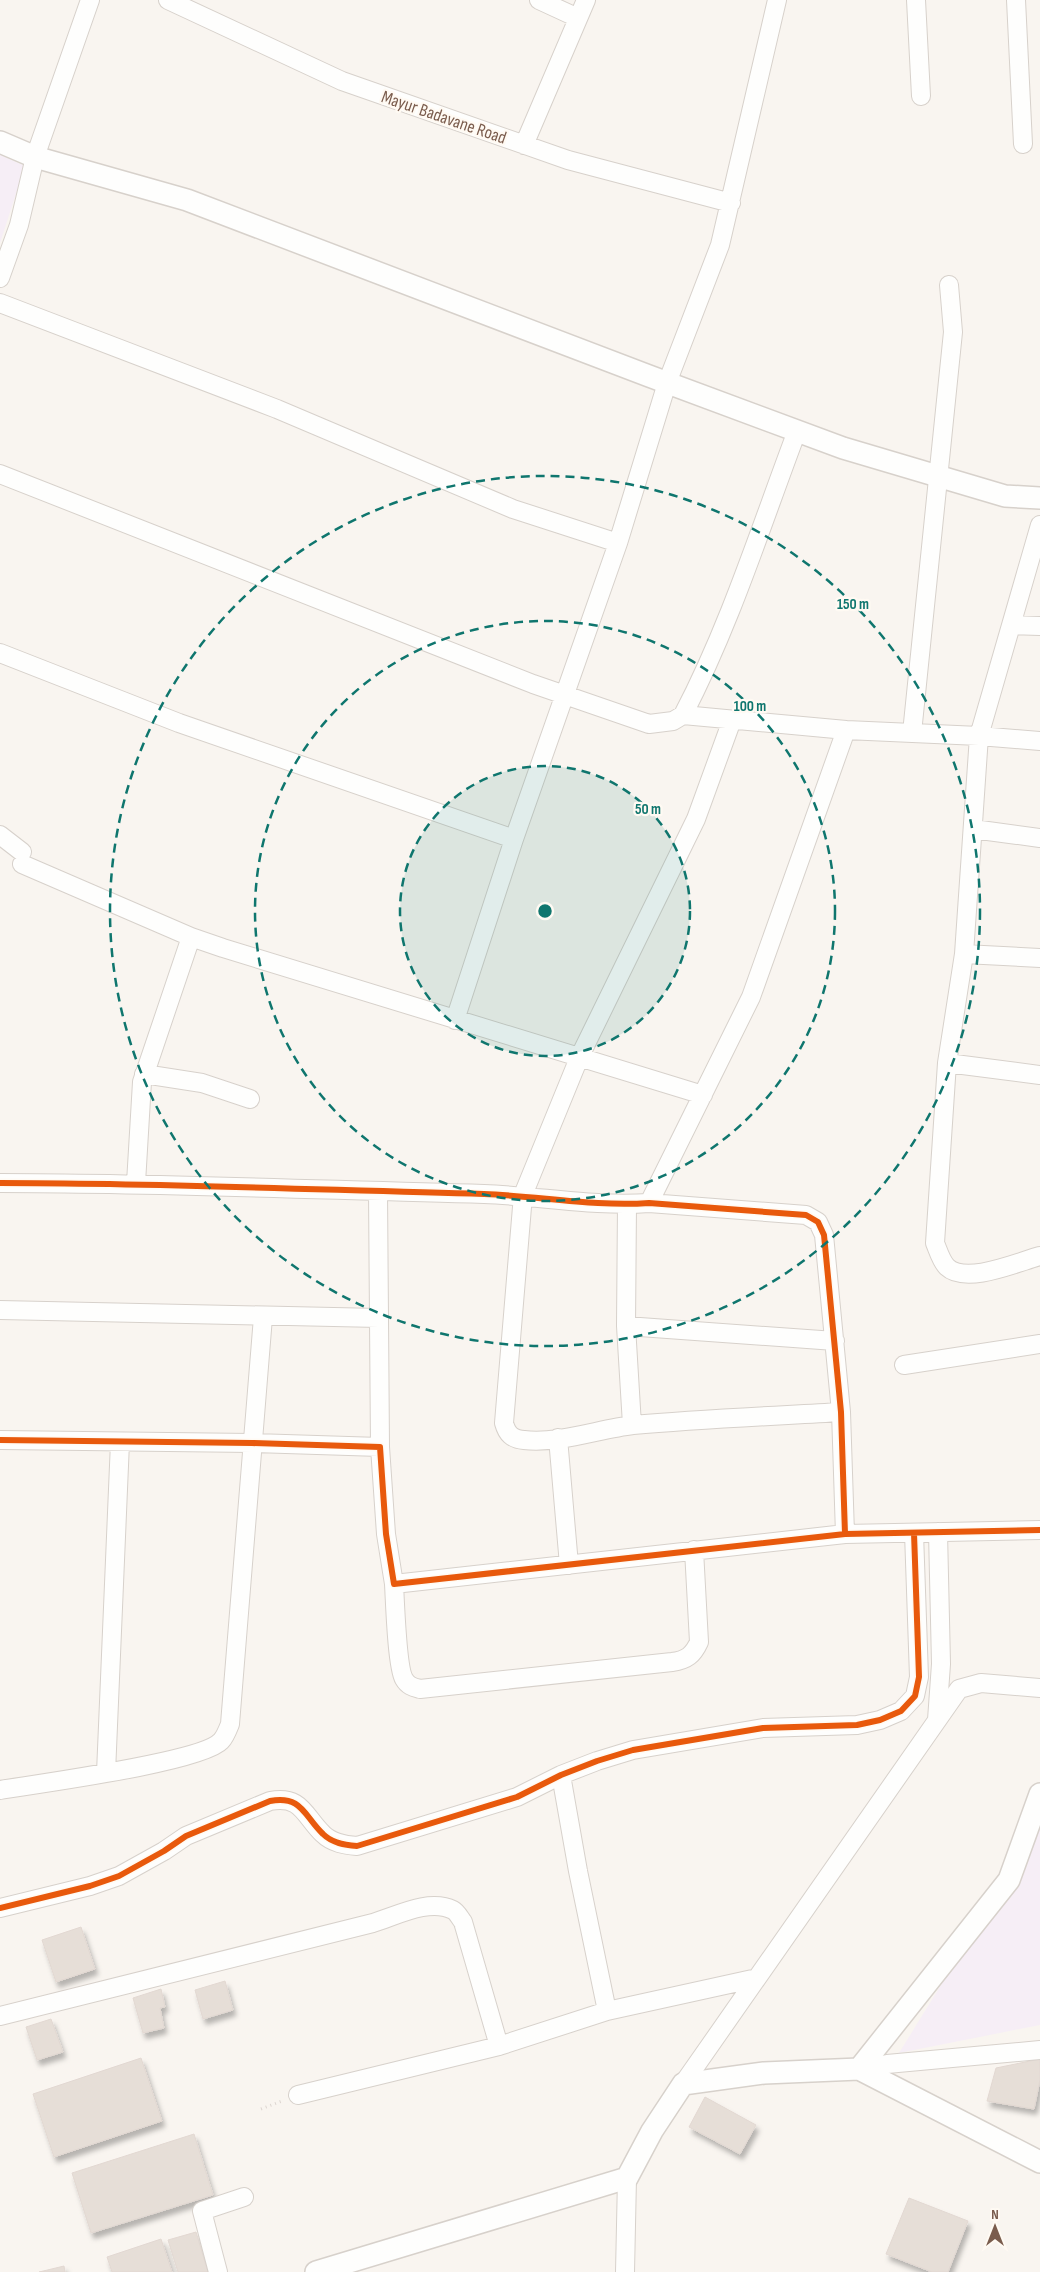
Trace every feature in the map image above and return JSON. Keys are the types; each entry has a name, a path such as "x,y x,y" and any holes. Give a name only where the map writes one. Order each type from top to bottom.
{"street":[{"path":"0,278 18,225 35,158 90,0"},
{"name":"Mayur Badavane Road","path":"168,0 342,81 568,160 730,203"},
{"path":"539,0 578,18"},
{"path":"524,145 586,0"},
{"path":"455,1020 514,839 618,543 667,383 720,245 777,0"},
{"path":"916,0 921,96"},
{"path":"1016,0 1023,144"},
{"path":"0,142 35,158 187,200 843,448 1005,496 1040,498"},
{"path":"917,733 938,476 953,332 949,285"},
{"path":"0,303 277,410 513,509 618,543"},
{"path":"0,474 564,695 649,724 673,721 683,715 701,681 797,431"},
{"path":"1040,525 1011,625 973,736 972,829 964,954 947,1063 935,1243 945,1265 958,1273 975,1274 1040,1256"},
{"path":"1011,625 1040,626"},
{"path":"0,653 179,723 514,839"},
{"path":"683,715 846,730 1040,741"},
{"path":"732,720 696,819 579,1058 523,1195 504,1422 506,1431 514,1439 526,1441 558,1438 632,1425 841,1412"},
{"path":"649,1203 751,997 846,730"},
{"path":"972,829 1040,838"},
{"path":"0,835 22,858 191,936 455,1020 703,1095"},
{"path":"136,1183 140,1101 144,1074 191,936"},
{"path":"964,954 1040,958"},
{"path":"947,1063 1040,1075"},
{"path":"144,1074 202,1083 250,1099"},
{"path":"0,1183 136,1183 523,1195 627,1205 649,1203 806,1215 818,1222 824,1235 841,1412 845,1534"},
{"path":"378,1191 380,1447 386,1534 394,1584 400,1662 403,1678 410,1686 420,1689 685,1660 695,1652 700,1642 694,1550"},
{"path":"627,1205 626,1326 632,1425"},
{"path":"0,1310 379,1318"},
{"path":"0,1790 106,1773 203,1752 221,1742 230,1724 263,1317"},
{"path":"626,1326 835,1341"},
{"path":"904,1365 1040,1344"},
{"path":"558,1438 569,1565"},
{"path":"0,1440 252,1443 380,1447"},
{"path":"106,1773 120,1442"},
{"path":"394,1584 845,1534 1040,1530"},
{"path":"937,1720 941,1664 938,1532"},
{"path":"0,1908 90,1886 119,1876 164,1851 186,1836 270,1801 280,1799 296,1803 308,1813 324,1834 341,1844 357,1846 518,1797 597,1761 633,1750 763,1728 858,1724 880,1720 901,1711 915,1696 919,1677 914,1533"},
{"path":"625,2272 627,2178 652,2131 959,1689 981,1683 1040,1688"},
{"path":"561,1776 607,2012"},
{"path":"859,2068 1009,1880 1040,1794"},
{"path":"0,2016 373,1923 426,1907 442,1906 455,1911 463,1922 499,2046"},
{"path":"298,2095 499,2046 607,2012 757,1978"},
{"path":"683,2084 764,2073 859,2068 1040,2050"},
{"path":"859,2068 1040,2162"},
{"path":"316,2272 627,2178"},
{"path":"218,2272 202,2212 244,2197"}],"shaded area":[{"path":"0,155 25,166 0,243"},
{"path":"1040,1819 1040,2025 899,2053 1028,1844"}],"building":[{"path":"81,1927 95,1969 56,1982 42,1940"},
{"path":"225,1981 233,2010 203,2019 195,1990"},
{"path":"161,1989 165,2007 160,2008 164,2028 143,2033 133,1998"},
{"path":"51,2019 63,2052 37,2060 26,2027"},
{"path":"141,2058 162,2121 54,2157 33,2094"},
{"path":"1040,2059 1040,2080 1034,2109 987,2101 996,2068"},
{"path":"705,2097 756,2125 740,2154 689,2127"},
{"path":"194,2134 213,2195 91,2233 72,2173"},
{"path":"909,2198 968,2221 948,2272 932,2272 886,2254"},
{"path":"196,2232 208,2272 178,2272 168,2240"},
{"path":"161,2239 172,2272 112,2272 107,2257"},
{"path":"64,2266 65,2272 39,2272"}],"cycle path":[{"path":"0,1183 181,1185 484,1194 608,1204 649,1203 806,1215 818,1222 824,1235 841,1412 845,1534"},
{"path":"0,1440 252,1443 380,1447 386,1534 394,1584 845,1534 1040,1530"},
{"path":"0,1908 90,1886 119,1876 164,1851 186,1836 270,1801 281,1800 296,1804 330,1840 357,1846 517,1797 561,1775 633,1750 763,1728 857,1725 880,1720 901,1711 915,1696 919,1677 914,1533"}]}
